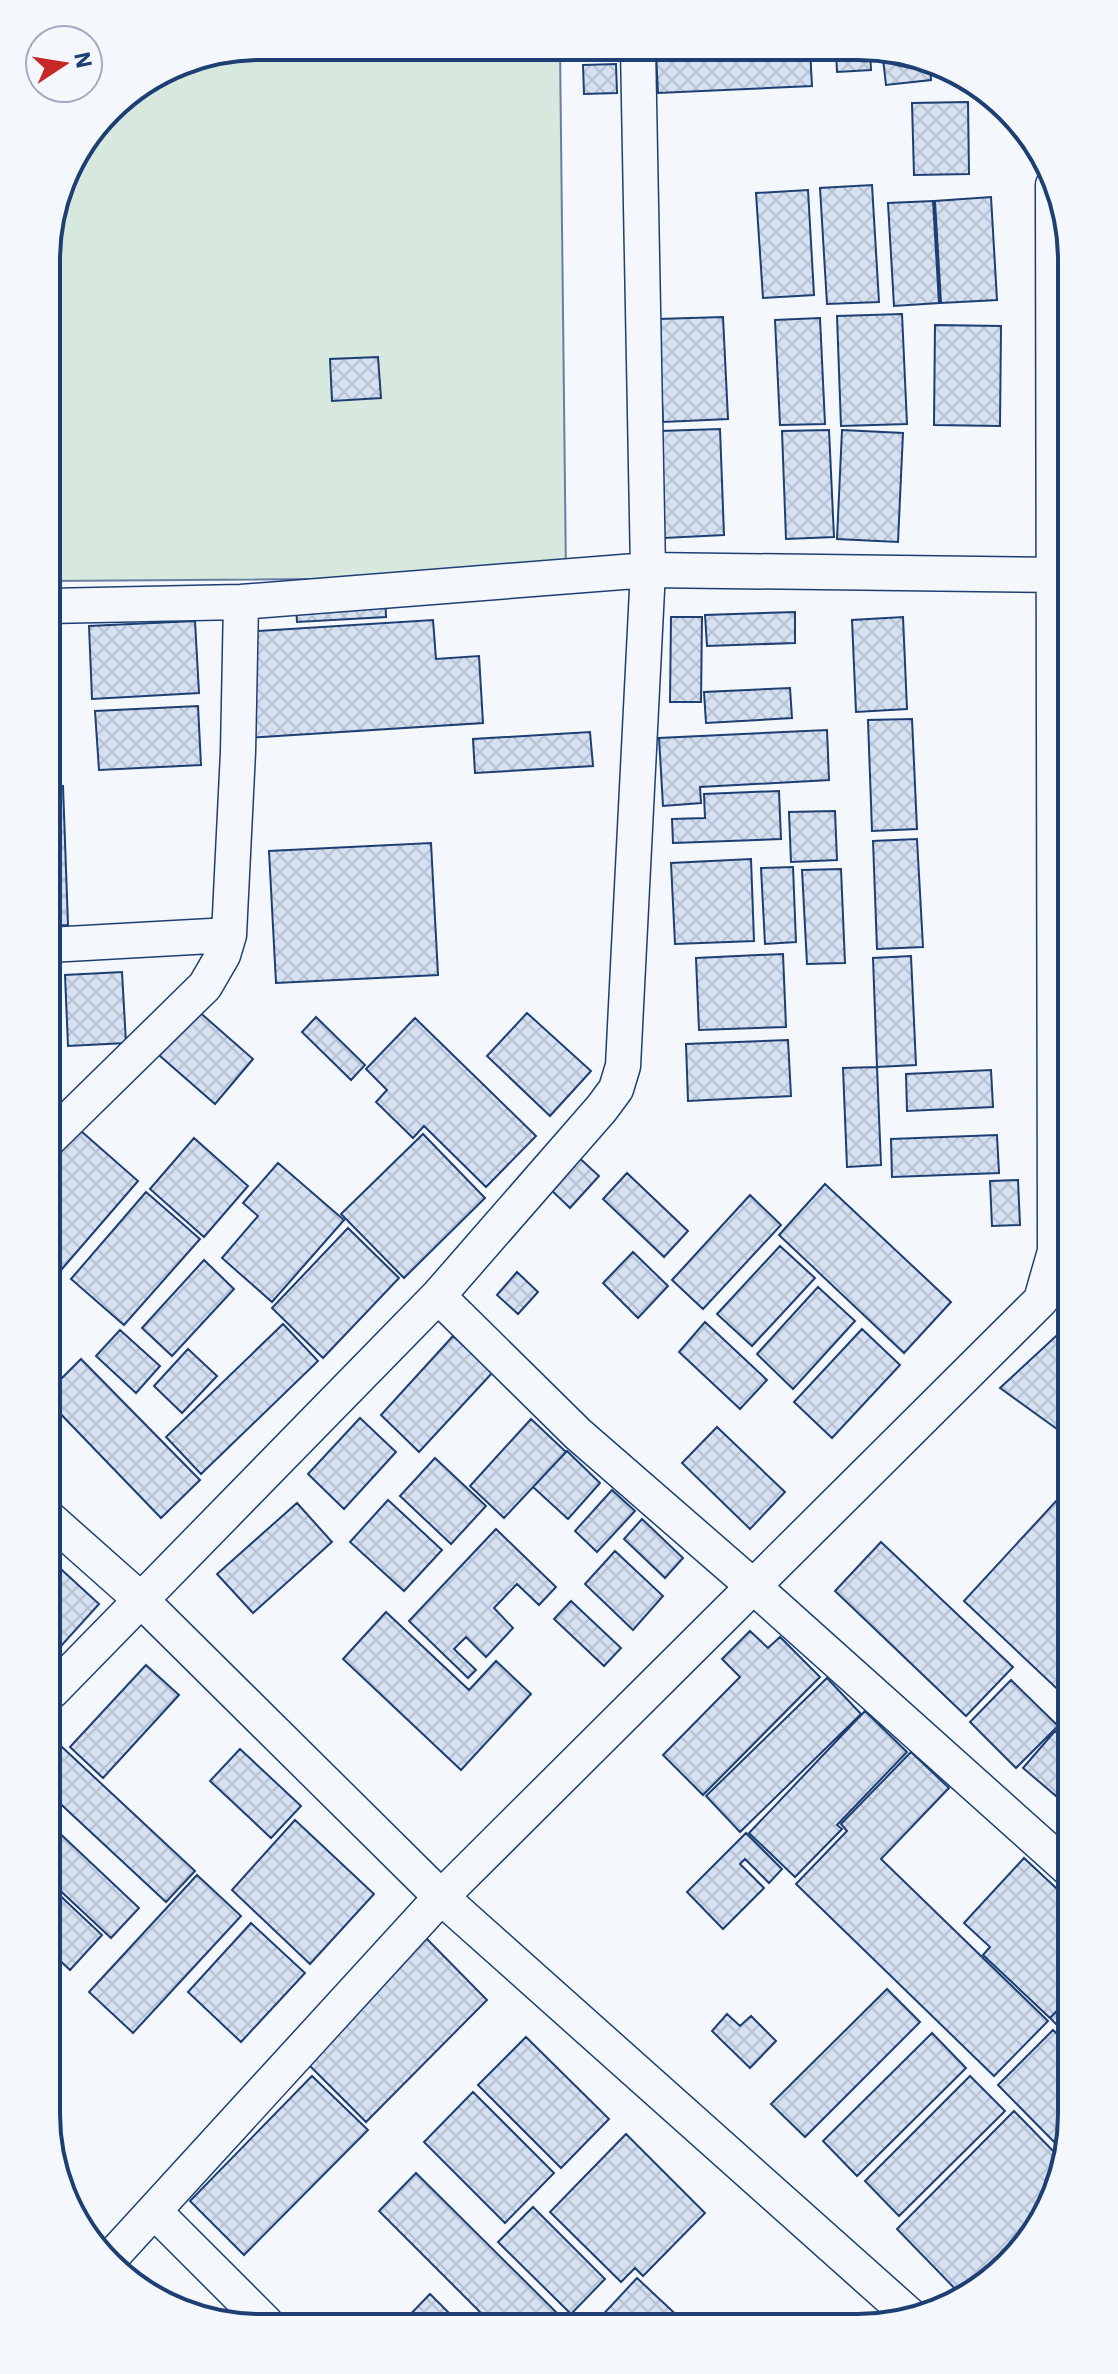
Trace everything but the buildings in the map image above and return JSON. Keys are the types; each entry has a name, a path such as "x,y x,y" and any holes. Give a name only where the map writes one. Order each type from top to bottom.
{"street":[{"path":"60,1683 438,1296 616,1089 623,1066 648,570 638,60"},
{"path":"1054,222 1058,429"},
{"path":"60,606 241,602 648,570 1058,575"},
{"path":"60,1128 205,986 223,955 229,935 238,752 241,602"},
{"path":"60,944 229,935"},
{"path":"116,2252 441,1897 1041,1300 1058,1263"},
{"path":"438,1296 578,1434 1058,1859"},
{"path":"60,1528 140,1599 441,1897 902,2309"},
{"path":"155,2212 257,2314"}],"shaded area":[{"path":"247,60 560,60 566,577 60,581 60,247 75,183 101,138 128,110 171,81 195,71"}]}
